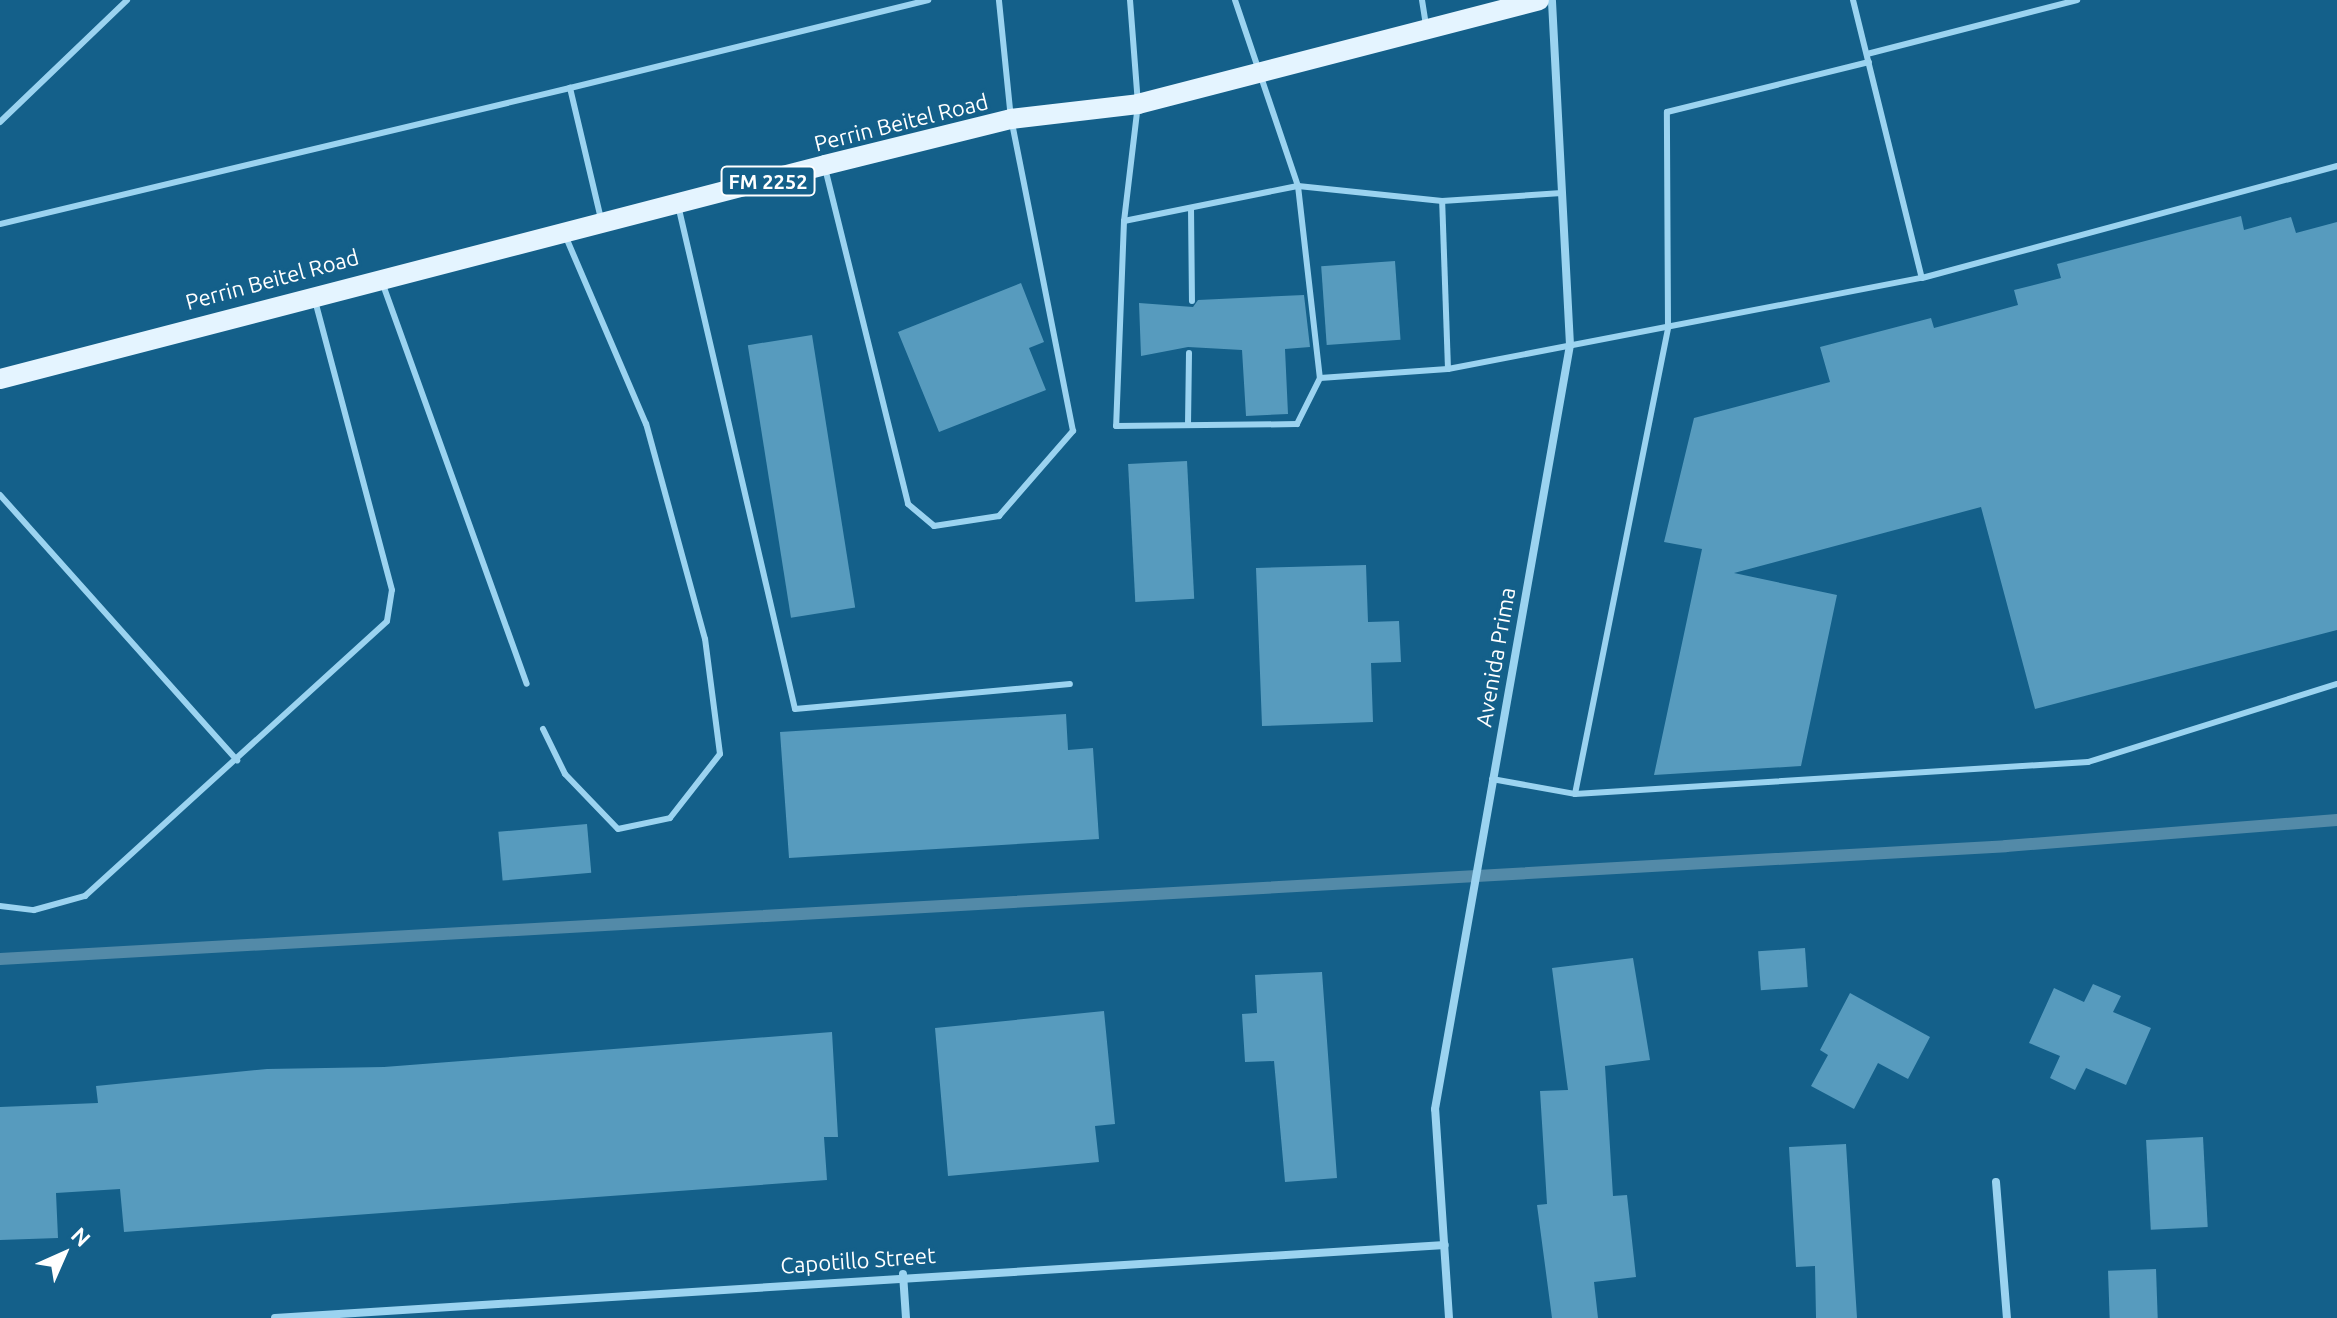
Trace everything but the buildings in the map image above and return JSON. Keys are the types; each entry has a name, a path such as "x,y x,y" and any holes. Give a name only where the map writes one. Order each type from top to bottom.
{"main road":[{"name":"Perrin Beitel Road","path":"0,379 379,275 678,205 1011,119 1138,104 1539,0"}],"street":[{"name":"Avenida Prima","path":"1449,1318 1435,1109 1478,840 1492,779 1570,345 1552,0"},
{"path":"1996,1182 2007,1318"},
{"name":"Capotillo Street","path":"275,1318 395,1314 903,1274 1445,1245"},
{"path":"903,1274 906,1318"}],"lane":[{"path":"0,122 127,0"},
{"path":"0,224 928,0"},
{"path":"825,165 908,504 934,526 999,516 1073,431 1011,119 999,0"},
{"path":"1130,0 1138,104 1124,221 1116,426 1297,424 1320,378 1298,186 1235,0"},
{"path":"1422,0 1427,29"},
{"path":"1853,0 1922,278"},
{"path":"1575,794 1668,327 1667,112 2077,0"},
{"path":"570,88 601,222"},
{"path":"1320,378 1448,369 1922,278 2337,166"},
{"path":"1124,221 1298,186 1442,201 1562,193"},
{"path":"1442,201 1448,369"},
{"path":"678,205 795,709 1070,684"},
{"path":"1191,208 1192,301"},
{"path":"543,729 565,774 618,829 670,818 720,754 705,639 646,424 564,232"},
{"path":"379,275 527,684"},
{"path":"0,906 34,910 85,896 355,656 387,621 392,590 313,293"},
{"path":"1188,425 1189,353"},
{"path":"0,495 237,760"},
{"path":"1492,779 1575,794 2088,762 2337,684"}],"waterway":[{"path":"0,959 2006,846 2337,820"}]}
